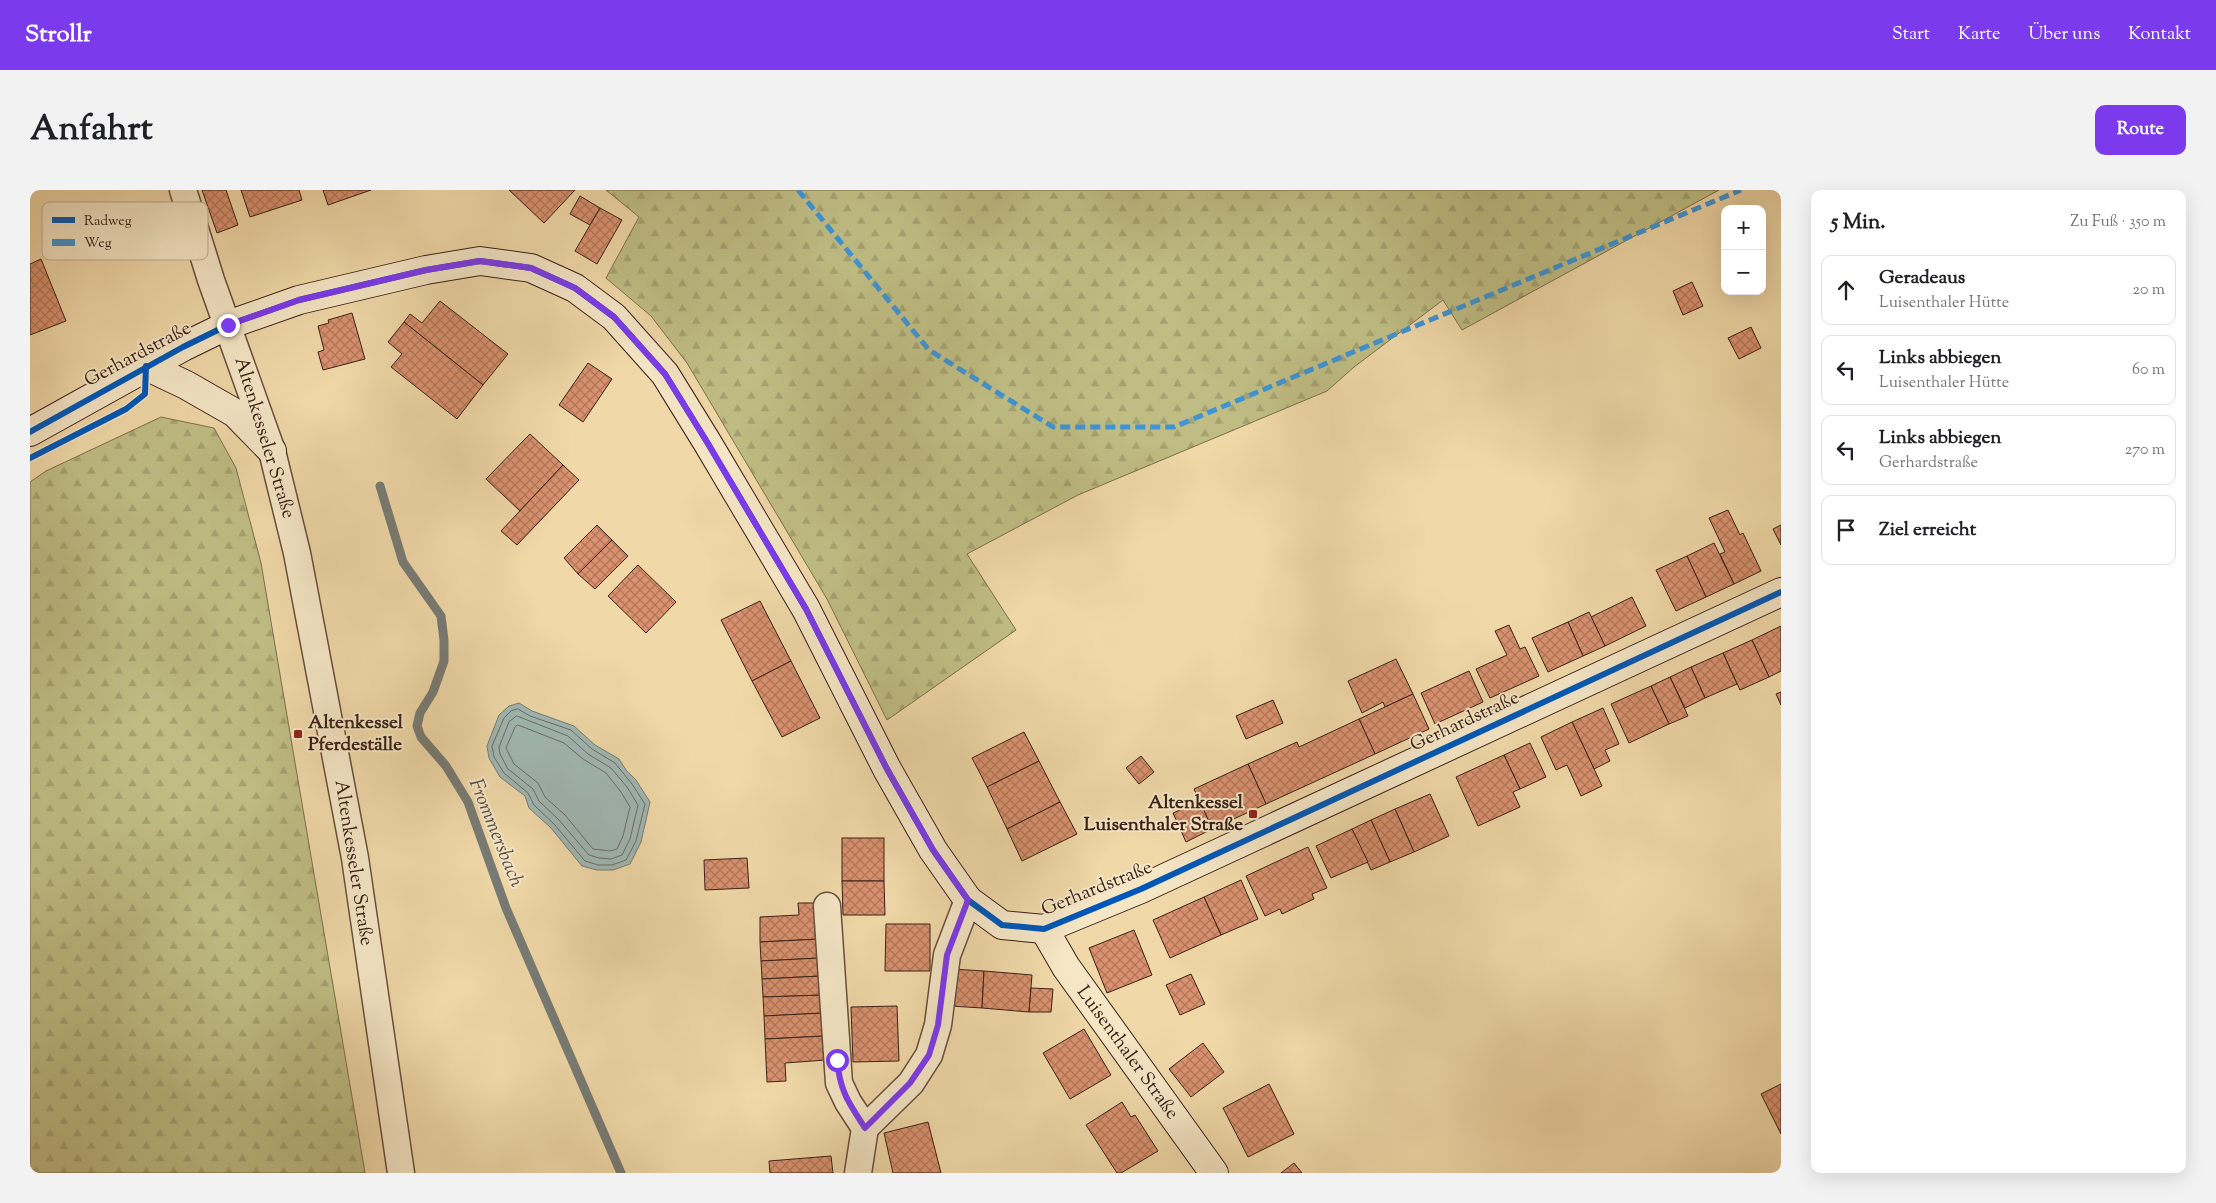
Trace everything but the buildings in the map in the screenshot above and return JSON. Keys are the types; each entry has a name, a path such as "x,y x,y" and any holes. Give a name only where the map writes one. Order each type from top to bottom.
{"street":[{"name":"Altenkesseler Straße","path":"183,190 187,202"},
{"name":"Altenkesseler Straße","path":"206,260 272,451 297,553 355,858 401,1173"},
{"name":"Gerhardstraße","path":"30,432 146,366 228,325 299,300 426,270 480,261 531,268 575,288 614,317 665,374 806,609 887,769 933,850 968,900 1002,925 1044,930 1150,885 1781,592"},
{"path":"146,366 186,385 235,413 272,451"},
{"path":"858,1173 865,1128 910,1083 929,1055 938,1025 947,955 968,900"},
{"path":"827,906 839,1083 848,1102 865,1128"},
{"name":"Luisenthaler Straße","path":"1044,930 1066,967 1214,1173"}],"green space":[{"path":"606,190 1719,190 1462,330 1443,300 1354,367 1327,391 1078,495 967,554 1016,630 887,720 827,599 687,363 651,316 606,278 639,217"},
{"path":"161,417 214,428 236,468 261,563 365,1173 30,1173 30,482 46,471"}],"water":[{"path":"519,703 532,711 574,726 595,745 619,759 636,780 650,802 641,842 630,864 613,870 597,870 582,866 551,828 529,808 525,796 500,777 489,758 487,746 499,715 509,706"}],"waterway":[{"name":"Frommersbach","path":"380,486 403,562 441,616 444,661 433,692 420,713 417,726 421,737 446,766 468,802 506,908 621,1173"}],"marked path":[{"path":"798,190 929,350 1053,427 1174,427 1741,190"}],"cycle path":[{"path":"30,432 183,347 228,325 299,300 426,270 480,261 531,268 575,288 614,317 665,374 806,609 887,769 933,850 968,900 1002,925 1044,929 1141,889 1781,592"},
{"path":"30,458 126,409 145,394 146,366"}],"place":[{"name":"Altenkessel Pferdeställe","path":"298,734"},
{"name":"Altenkessel Luisenthaler Straße","path":"1253,814"}],"route":[{"path":"228,325 299,300 426,270 480,261 531,268 575,288 614,317 665,374 806,609 887,769 933,850 968,900 947,955 938,1025 929,1055 910,1083 865,1128 848,1102 839,1083 837,1060"}]}
